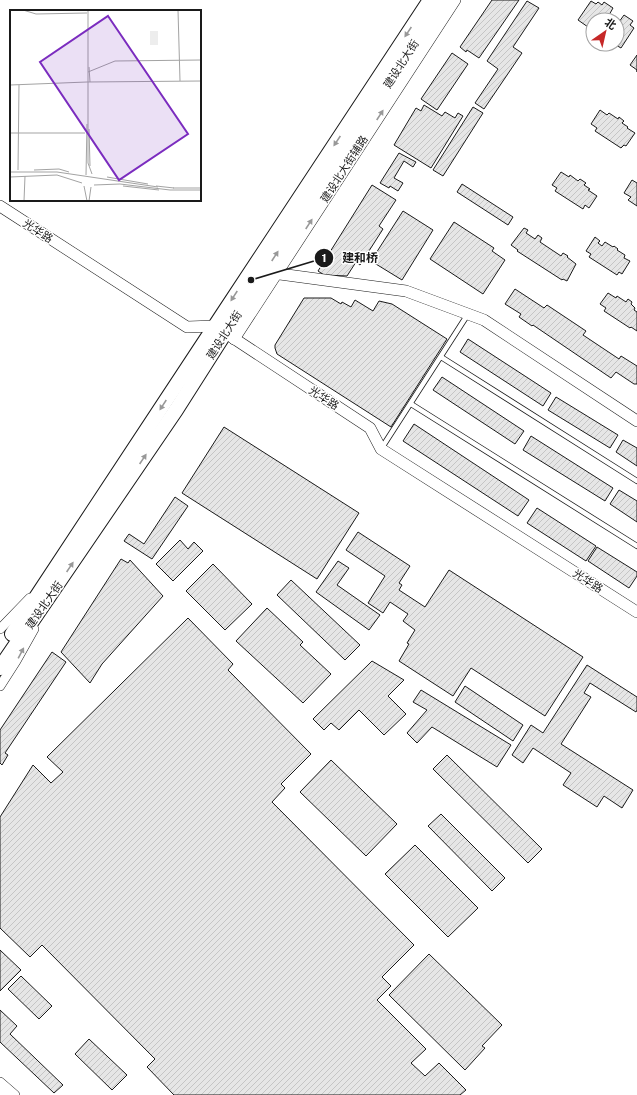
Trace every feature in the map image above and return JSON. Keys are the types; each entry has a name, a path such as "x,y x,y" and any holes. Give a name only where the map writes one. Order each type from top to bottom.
{"main road":[{"path":"225,333 430,0"},
{"name":"建设北大街","path":"0,668 54,581 176,410 225,333 270,273 444,0"},
{"path":"0,652 54,581"}],"street":[{"name":"建设北大街辅路","path":"270,273 455,0"},
{"name":"光华路","path":"0,206 187,327 225,333 370,428 381,449 637,612"},
{"path":"270,273 406,291 484,320 637,421"},
{"path":"0,629 54,581"},
{"path":"0,686 16,661 54,581"},
{"path":"0,1082 15,1095"}],"lane":[{"path":"381,449 468,314"},
{"path":"441,357 637,481"},
{"path":"411,404 637,546"}],"building":[{"path":"492,0 519,0 479,58 467,50 466,52 460,47"},
{"path":"527,1 539,8 513,47 522,53 484,109 475,103 498,69 487,61"},
{"path":"591,1 596,4 598,2 602,5 604,2 613,8 611,12 585,12 585,25 578,20"},
{"path":"625,16 633,21 630,25 634,28 625,42"},
{"path":"452,53 468,64 437,110 421,99"},
{"path":"637,55 637,70 630,65"},
{"path":"424,105 442,116 445,112 455,118 458,113 463,116 431,168 394,145 416,108 421,111"},
{"path":"473,107 483,113 443,176 433,170"},
{"path":"600,110 607,115 609,113 618,119 619,117 624,121 622,123 628,127 627,128 635,133 626,146 624,145 621,148 595,131 597,128 591,124"},
{"path":"399,153 416,162 413,167 404,161 394,178 403,183 398,191 390,186 389,188 380,183"},
{"path":"561,172 569,177 570,175 578,181 580,179 586,183 584,185 590,189 588,190 597,196 589,208 585,205 583,209 555,191 557,188 552,185"},
{"path":"632,180 637,183 637,206 628,200 631,197 624,193"},
{"path":"462,184 513,217 508,225 457,192"},
{"path":"372,185 396,200 379,226 383,229 360,265 356,262 347,276 324,275 318,271"},
{"path":"403,211 433,230 402,280 371,261"},
{"path":"454,222 494,248 492,251 505,260 483,294 430,259"},
{"path":"524,228 528,230 526,233 535,239 538,235 542,238 540,242 561,256 563,253 568,256 567,257 576,264 567,281 562,280 517,251 518,250 511,245"},
{"path":"595,237 600,241 598,243 602,246 605,242 613,247 614,246 625,255 624,258 630,261 622,274 619,272 617,275 589,257 591,254 586,251"},
{"path":"515,289 544,308 547,305 586,331 583,335 619,359 621,356 637,366 637,384 634,384 616,372 611,378 519,317 521,314 505,304"},
{"path":"608,293 616,298 617,296 626,302 628,299 632,302 631,304 635,308 634,310 637,312 637,331 604,311 606,308 600,304"},
{"path":"304,298 331,298 341,304 342,302 351,307 355,300 373,311 379,301 392,304 447,339 391,427 277,354 275,345"},
{"path":"468,339 551,393 543,406 460,352"},
{"path":"442,377 524,431 515,444 433,390"},
{"path":"556,397 618,435 610,448 548,410"},
{"path":"414,424 529,500 518,516 403,441"},
{"path":"224,427 359,513 317,579 182,493"},
{"path":"531,436 613,488 605,501 523,450"},
{"path":"623,440 637,448 637,466 616,452"},
{"path":"619,490 637,501 637,522 610,504"},
{"path":"175,497 188,506 152,559 124,541 129,534 144,544"},
{"path":"537,508 596,546 586,561 527,523"},
{"path":"358,532 410,566 399,583 402,585 399,590 425,607 449,570 583,657 545,716 471,668 453,696 399,661 415,630 403,621 408,614 390,602 383,613 368,603 385,576 346,550"},
{"path":"180,540 188,549 194,542 203,551 173,581 156,564"},
{"path":"597,547 637,572 637,576 629,588 588,561"},
{"path":"121,559 128,563 130,560 163,596 102,664 90,683 61,652"},
{"path":"338,561 349,568 337,585 380,615 369,630 316,592"},
{"path":"213,564 252,604 225,630 186,591"},
{"path":"291,580 360,645 345,660 277,595"},
{"path":"267,608 303,642 300,645 331,674 303,703 236,641"},
{"path":"188,618 233,664 228,670 311,754 281,784 285,788 272,802 414,945 382,977 391,986 377,1000 426,1049 411,1063 425,1076 439,1063 466,1090 460,1095 174,1095 147,1067 155,1059 42,945 30,957 0,928 0,817 33,765 51,783 63,772 47,757"},
{"path":"52,652 66,662 5,753 8,755 2,765 0,763 0,730"},
{"path":"372,661 404,680 388,696 406,714 384,735 359,710 339,730 331,723 324,730 313,719"},
{"path":"587,665 637,697 637,710 636,712 590,683 584,693 591,697 561,744 633,790 622,808 604,796 597,807 563,785 571,773 533,748 523,763 512,755 531,725 543,733"},
{"path":"465,686 523,725 513,741 455,702"},
{"path":"421,690 511,745 497,767 432,727 417,743 407,733 427,710 413,702"},
{"path":"447,755 542,849 528,863 433,769"},
{"path":"331,760 397,824 366,856 300,792"},
{"path":"441,814 505,878 492,891 428,826"},
{"path":"415,845 478,908 448,937 385,874"},
{"path":"0,950 21,970 0,991"},
{"path":"429,954 502,1025 482,1046 485,1048 465,1070 389,995"},
{"path":"21,976 52,1006 39,1019 8,989"},
{"path":"0,1010 17,1026 10,1034 63,1085 54,1093 0,1042"},
{"path":"89,1039 127,1075 112,1090 75,1054"}],"place":[{"name":"建和桥","path":"251,280"}]}
